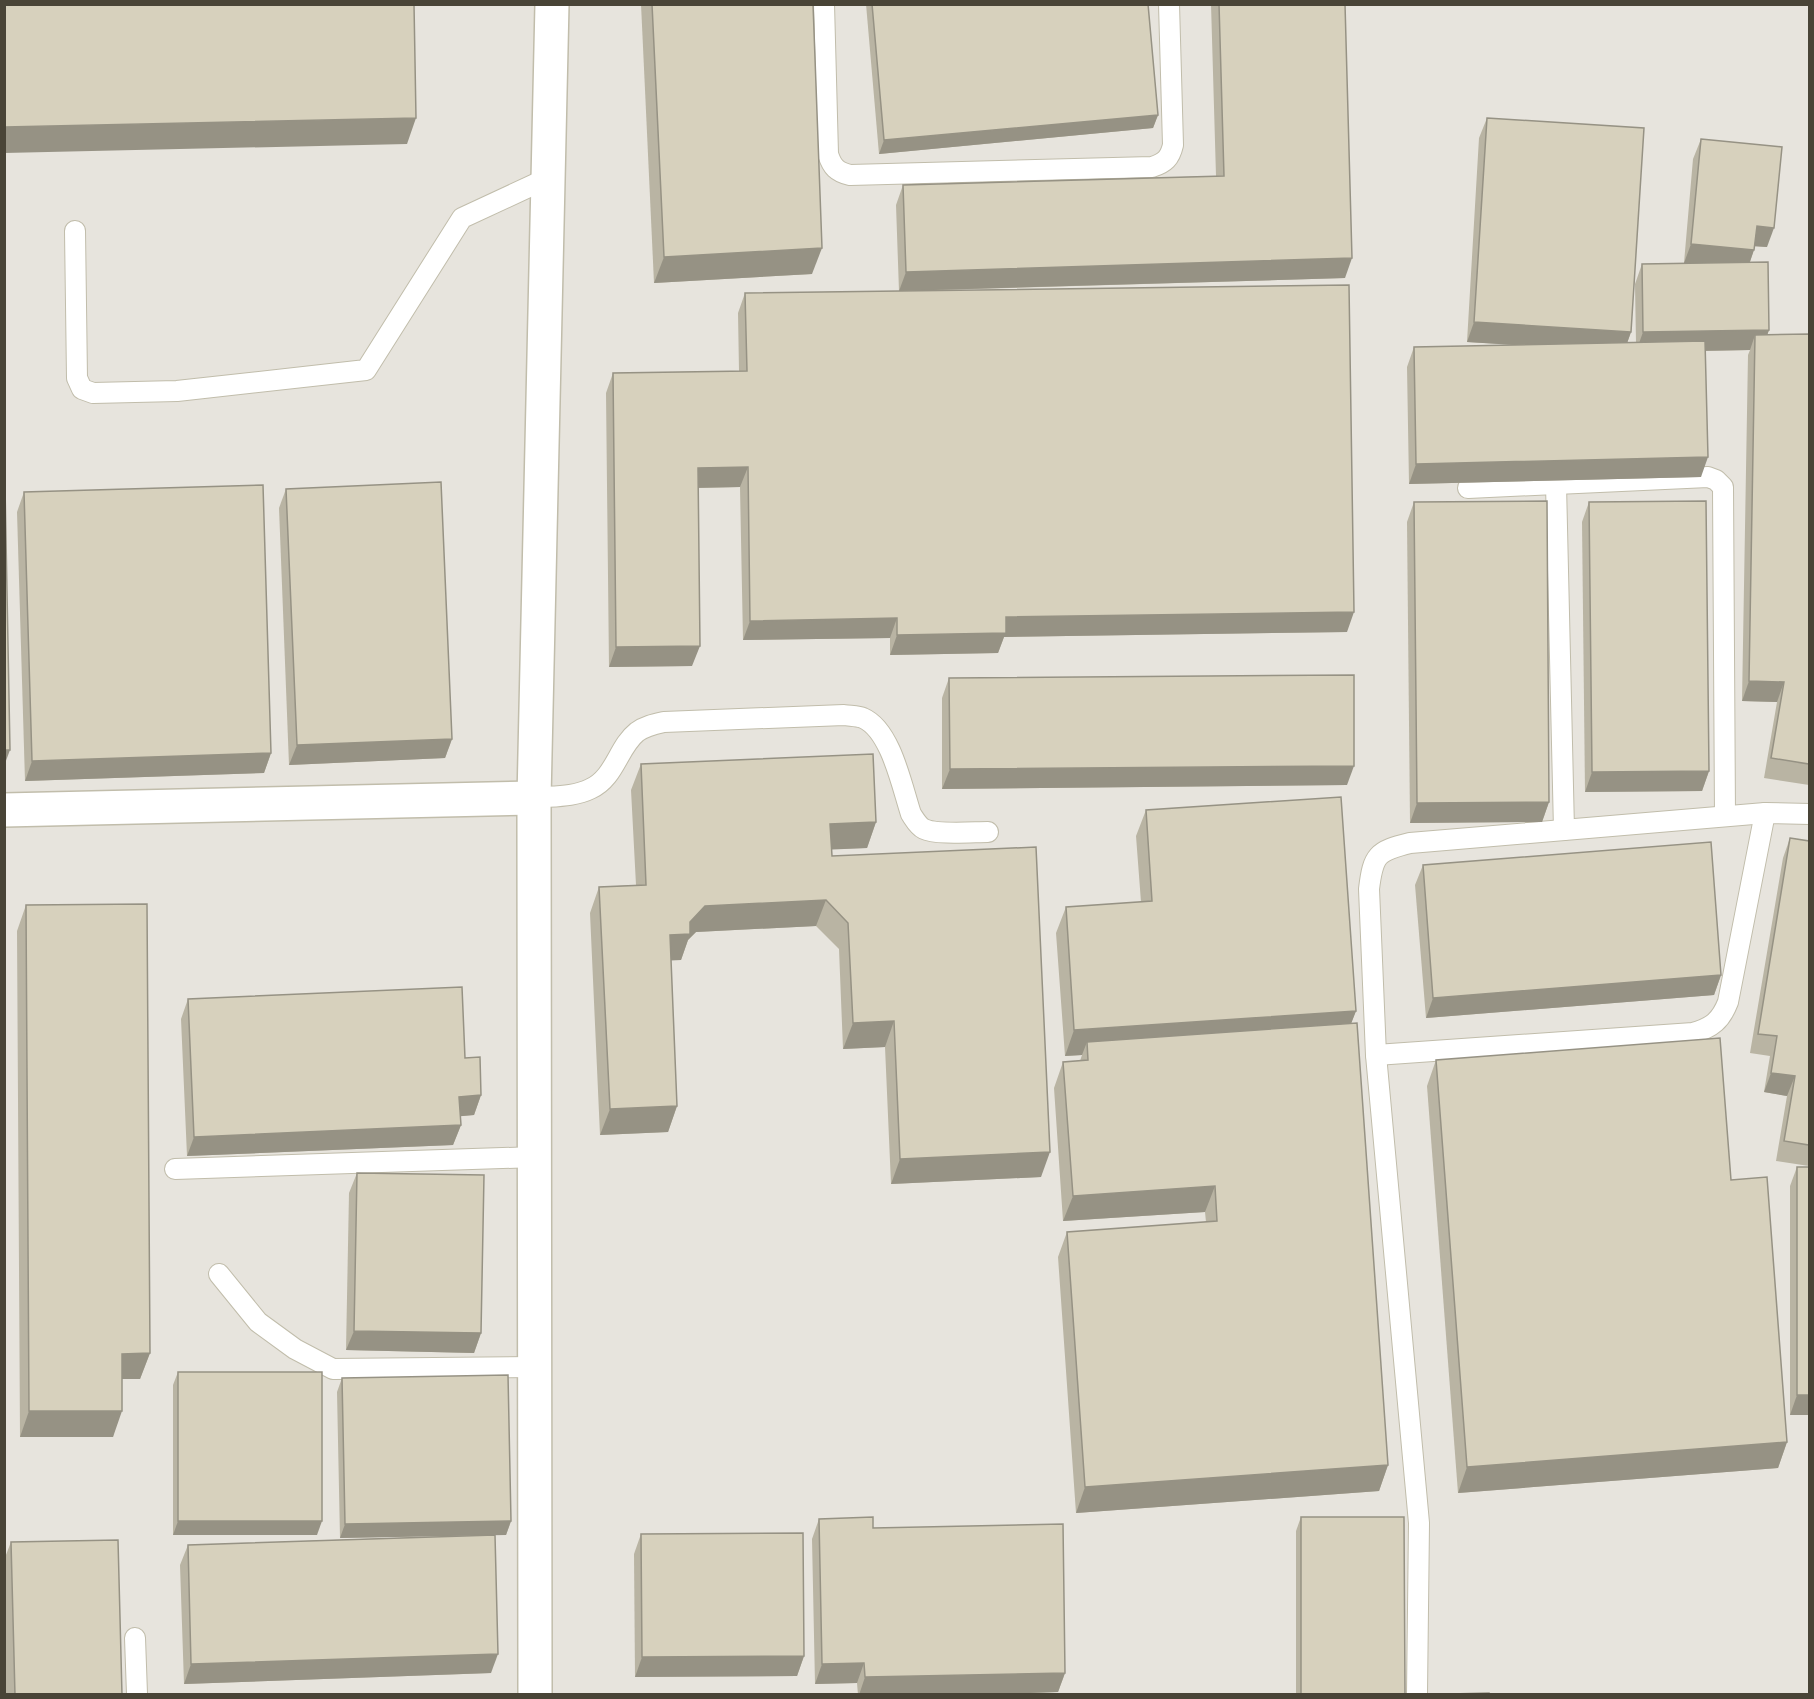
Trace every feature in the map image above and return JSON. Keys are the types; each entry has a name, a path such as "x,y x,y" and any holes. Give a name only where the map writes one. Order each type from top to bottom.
{"street":[{"path":"536,1695 534,798 552,4"},
{"path":"4,810 534,798"}],"lane":[{"path":"824,4 828,154 831,164 839,172 850,175 1152,167 1163,164 1171,156 1173,145 1169,4"},
{"path":"75,231 77,378 82,389 93,393 201,389 366,370 462,218 548,178"},
{"path":"1468,488 1708,477 1724,487 1725,816"},
{"path":"1556,484 1564,831"},
{"path":"534,798 579,793 591,789 609,773 628,742 638,731 650,725 664,722 844,715 862,718 878,728 887,744 917,824 926,830 937,832 988,832"},
{"path":"1376,1055 1693,1033 1715,1024 1723,1014 1728,1002 1765,813"},
{"path":"1417,1695 1419,1523 1376,1055 1369,889 1371,871 1377,857 1390,848 1410,843 1765,813 1809,814"},
{"path":"175,1169 535,1157"},
{"path":"219,1274 258,1322 295,1349 333,1369 535,1367"},
{"path":"135,1638 137,1695"}],"shaded area":[{"path":"5,5 1809,5 1809,1694 5,1694"}],"building":[{"path":"4,4 414,4 416,118 4,127"},
{"path":"652,4 813,4 822,248 664,257"},
{"path":"872,4 1148,4 1158,115 884,140"},
{"path":"1219,4 1345,4 1352,258 906,272 903,185 1224,176"},
{"path":"1487,118 1644,128 1631,332 1474,322"},
{"path":"1701,139 1782,147 1774,228 1757,226 1754,250 1691,244"},
{"path":"1768,262 1769,330 1643,332 1642,264"},
{"path":"1349,285 1354,612 1006,617 1006,633 897,635 897,618 750,621 748,467 698,468 700,646 616,647 613,373 747,371 745,293"},
{"path":"1809,334 1809,764 1771,758 1784,682 1749,681 1755,335"},
{"path":"1705,341 1708,457 1416,464 1414,347"},
{"path":"441,482 452,739 297,745 286,489"},
{"path":"263,485 271,753 32,761 24,492"},
{"path":"5,486 10,750 4,750"},
{"path":"1547,501 1549,802 1417,803 1414,502"},
{"path":"1706,501 1709,771 1592,772 1589,502"},
{"path":"1354,675 1354,766 950,769 949,678"},
{"path":"873,754 876,822 830,824 832,856 1036,847 1050,1152 900,1159 894,1021 853,1023 848,923 826,900 705,906 690,922 690,934 670,935 677,1106 610,1109 599,887 646,885 641,764"},
{"path":"1341,797 1356,1011 1074,1030 1066,907 1152,901 1146,810"},
{"path":"1790,838 1809,841 1809,1145 1784,1141 1795,1076 1771,1073 1777,1036 1758,1034"},
{"path":"1711,842 1721,975 1433,998 1423,865"},
{"path":"147,904 150,1353 122,1354 122,1411 29,1411 26,905"},
{"path":"462,987 465,1058 480,1057 481,1095 459,1097 461,1125 194,1137 188,999"},
{"path":"1357,1023 1388,1465 1085,1487 1067,1232 1217,1221 1215,1186 1073,1196 1063,1062 1088,1060 1087,1042"},
{"path":"1720,1038 1731,1180 1767,1177 1787,1442 1467,1467 1436,1060"},
{"path":"1797,1167 1809,1167 1809,1395 1797,1395"},
{"path":"357,1173 484,1175 481,1333 354,1331"},
{"path":"178,1372 322,1372 322,1521 178,1521"},
{"path":"508,1375 511,1521 345,1524 342,1378"},
{"path":"873,1517 873,1528 1063,1524 1065,1673 865,1677 864,1663 822,1664 819,1519"},
{"path":"1301,1517 1404,1517 1405,1695 1301,1695"},
{"path":"803,1533 804,1656 642,1657 641,1534"},
{"path":"495,1535 498,1654 191,1664 188,1545"},
{"path":"118,1540 122,1695 15,1695 11,1542"},
{"path":"1489,1693 1489,1695 1450,1694"}]}
